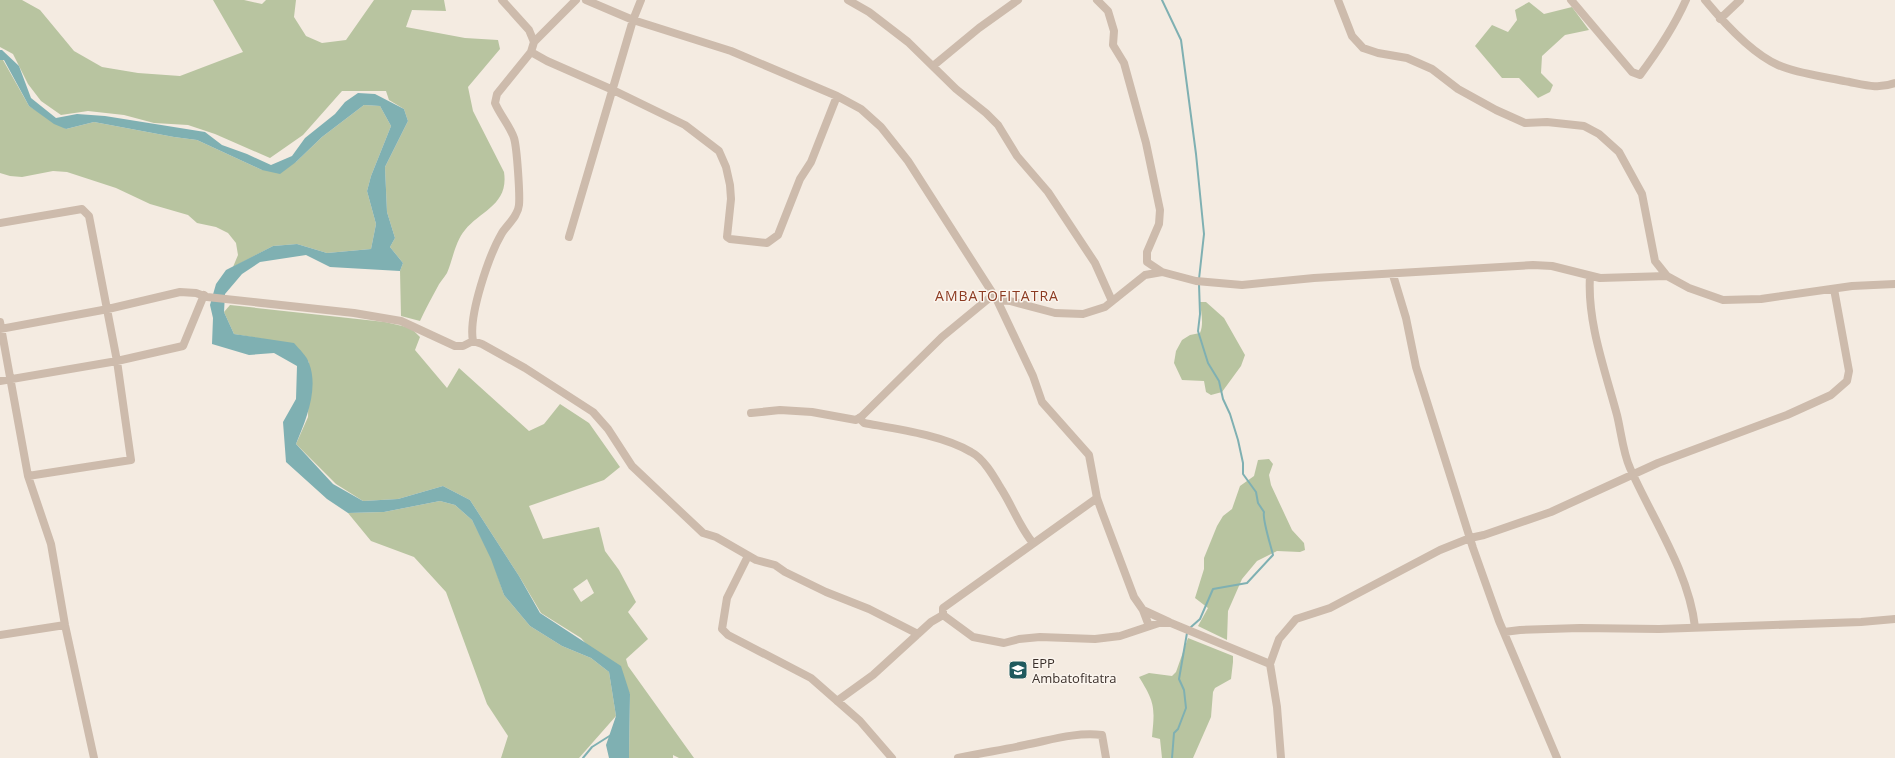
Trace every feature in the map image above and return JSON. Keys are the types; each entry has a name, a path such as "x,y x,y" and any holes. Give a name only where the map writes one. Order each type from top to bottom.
{"street":[{"path":"502,0 530,30 534,42"},
{"path":"473,341 472,322 487,266 502,234 514,219 519,206 514,138 496,103 498,94 531,52 534,42 576,0"},
{"path":"586,0 633,20 731,51 837,96 861,109 881,127 922,182 937,209 992,289 1033,376 1042,402 1089,455 1097,498 1134,597 1143,610 1149,626"},
{"path":"569,237 633,20 641,0"},
{"path":"848,0 869,12 908,42 956,89 986,113 998,125 1017,156 1048,192 1095,263 1112,301"},
{"path":"933,66 979,28 1018,0"},
{"path":"1097,0 1108,11 1114,31 1113,45 1124,63 1146,143 1160,210 1159,224 1147,252 1147,262 1162,272 1196,281 1242,285 1314,278 1533,265 1552,266 1600,278 1667,276"},
{"path":"1338,0 1352,36 1363,48 1378,53 1407,58 1432,69 1458,89 1525,124 1547,122 1584,126 1599,134 1618,152 1642,194 1655,261 1667,276 1689,288 1723,300 1761,299 1834,289 1895,284"},
{"path":"1571,0 1632,72 1640,75 1655,55 1678,18 1686,0"},
{"path":"1705,0 1720,18 1755,51 1778,65 1808,74 1879,88 1895,83"},
{"path":"1720,18 1740,0"},
{"path":"531,52 546,61 613,90 685,125 719,151 726,167 730,185 731,199 727,237 730,239 767,242 778,235 800,179 811,162 837,96"},
{"path":"0,223 82,209 89,216 117,361 131,460 28,476"},
{"path":"995,297 1055,313 1083,314 1104,307 1145,275 1162,272"},
{"path":"1393,274 1406,318 1416,367 1470,538 1504,632 1558,758"},
{"path":"1590,276 1589,294 1595,329 1630,468 1677,565 1694,610 1695,628"},
{"path":"1281,758 1277,707 1270,664 1279,638 1296,619 1330,608 1440,550 1470,538 1484,535 1551,512 1634,474 1787,415 1831,395 1846,381 1850,371 1834,289"},
{"path":"94,758 65,625 51,544 28,476 12,380 1,326 108,309 180,292 354,313 401,321 454,346 463,346 473,341 482,344 525,368 593,412 608,429 632,466 703,533 716,537 748,556 775,565 785,572 826,592 869,609 918,634"},
{"path":"0,381 117,361 183,346 205,296"},
{"path":"751,413 780,410 812,412 856,420 942,337 995,297"},
{"path":"859,418 864,423 911,432 951,443 972,452 983,463 1001,488 1014,513 1033,543"},
{"path":"943,615 943,608 1097,498"},
{"path":"748,556 727,598 722,629 728,635 811,678 860,721 892,758"},
{"path":"1143,610 1270,664"},
{"path":"837,701 872,675 931,622 943,615"},
{"path":"943,615 973,637 1004,643 1019,638 1095,640 1120,636 1159,623 1171,623"},
{"path":"1504,632 1580,628 1695,628 1861,622 1895,619"},
{"path":"0,635 65,625"},
{"path":"958,758 1026,745 1060,736 1091,734 1102,735 1106,758"}],"green space":[{"path":"0,0 22,0 40,10 74,51 102,67 138,73 180,76 243,52 213,0 244,0 262,4 266,0 296,0 294,17 306,36 322,43 346,40 374,0 444,0 446,11 412,10 406,27 465,38 498,40 500,49 468,87 473,111 504,172 502,192 498,200 465,230 456,245 447,273 438,286 420,321 401,316 400,271 403,263 390,247 395,238 387,212 385,167 408,121 404,109 389,100 386,91 342,91 303,135 270,158 215,134 188,125 154,123 124,115 88,111 61,115 41,101 28,84 13,54 0,47"},
{"path":"1529,2 1544,14 1572,7 1589,30 1565,35 1542,56 1541,73 1553,85 1550,92 1538,98 1519,78 1502,78 1475,46 1492,25 1508,32 1517,20 1515,10"},
{"path":"0,60 3,60 29,106 66,129 94,122 197,140 262,170 296,162 322,137 364,105 380,106 391,126 371,176 367,191 376,224 371,249 327,253 297,244 273,246 233,267 238,255 236,243 228,233 216,227 197,223 188,215 150,204 116,188 67,172 53,171 22,177 0,173"},
{"path":"1200,302 1206,302 1224,318 1245,355 1241,366 1222,392 1211,395 1206,392 1204,381 1182,380 1174,363 1176,351 1182,340 1190,335 1200,333 1202,322"},
{"path":"230,305 385,322 411,328 420,337 415,350 447,388 459,368 529,431 544,424 560,404 589,423 620,467 604,480 529,506 543,539 599,527 605,551 619,570 636,602 628,612 648,639 626,659 628,666 694,758 679,758 673,755 673,758 629,758 630,694 581,638 541,613 470,500 443,486 398,499 363,501 336,484 296,444 308,417 309,362 263,339 234,334 224,312","holes":["587,579 594,593 581,602 573,589"]},
{"path":"1269,459 1273,464 1269,475 1271,485 1292,530 1304,543 1305,550 1300,552 1277,551 1257,561 1242,579 1228,611 1227,640 1198,626 1208,608 1195,598 1204,569 1204,558 1217,526 1223,516 1232,509 1240,486 1254,476 1258,460"},
{"path":"440,501 455,505 472,520 492,559 504,595 530,626 562,646 591,658 609,672 616,716 579,758 501,758 508,736 487,704 446,592 414,557 371,541 348,513 384,512"},
{"path":"1188,638 1233,656 1231,679 1215,688 1213,692 1211,717 1193,758 1162,758 1160,739 1152,737 1153,706 1139,677 1149,673 1172,676 1176,672"}],"water":[{"path":"0,50 2,50 19,66 31,98 56,118 77,114 105,116 205,132 222,145 271,165 292,156 305,138 335,114 345,102 358,93 375,94 404,109 408,121 385,167 387,212 395,238 390,247 403,263 400,271 330,267 306,255 260,262 242,274 225,294 224,312 234,334 294,343 307,358 312,373 312,394 304,425 296,444 333,484 363,501 398,499 443,486 470,500 519,576 540,613 621,666 630,694 629,758 609,758 606,745 616,716 609,672 591,658 562,646 530,626 504,595 491,559 472,520 455,505 440,501 384,512 348,513 327,499 286,462 283,422 296,399 297,366 274,353 249,355 212,344 213,318 210,305 216,284 226,270 273,246 297,244 327,253 371,249 376,224 367,191 371,176 391,126 380,106 364,105 322,137 296,162 280,174 262,170 197,140 94,122 66,129 54,124 29,106 4,60 0,60"}],"waterway":[{"path":"1162,0 1181,40 1196,154 1204,234 1199,279"},
{"path":"1191,627 1200,619 1213,589 1247,583 1273,555 1265,526 1264,512 1258,503 1256,492 1243,474 1243,463 1230,414 1223,399 1219,381 1208,363 1198,331 1200,314 1199,284"},
{"path":"1172,758 1174,733 1178,729 1186,708 1184,690 1179,679 1187,633"},
{"path":"583,758 592,747 611,735"}],"place":[{"name":"EPP Ambatofitatra","path":"1018,670"}],"district":[{"name":"AMBATOFITATRA","path":"997,295"}]}
